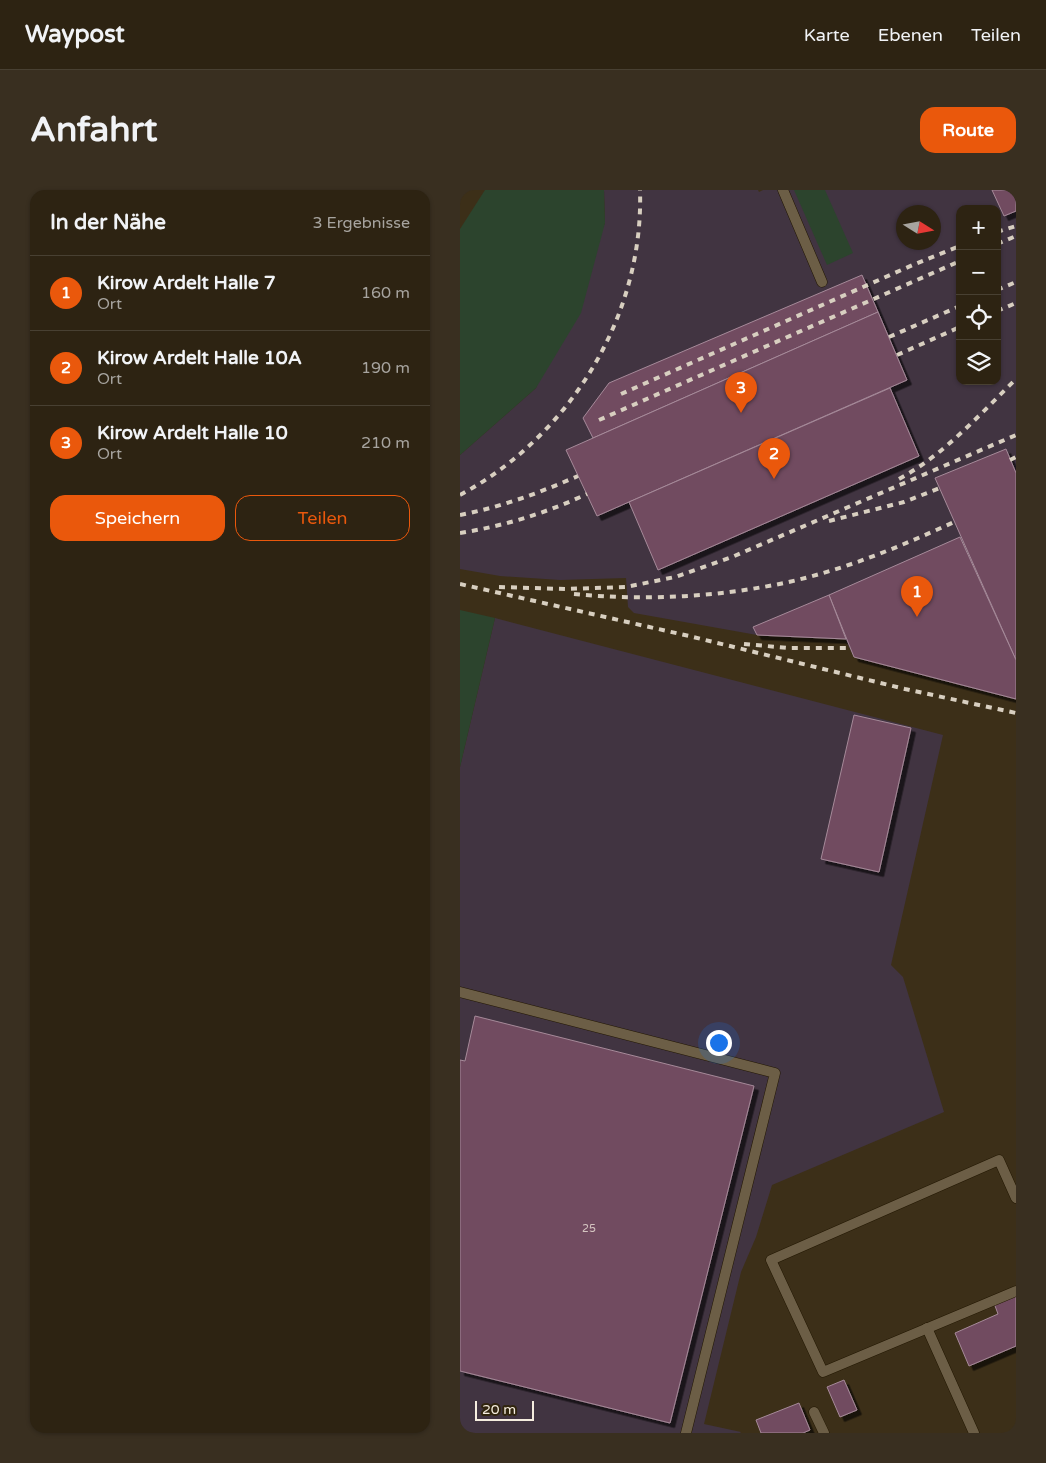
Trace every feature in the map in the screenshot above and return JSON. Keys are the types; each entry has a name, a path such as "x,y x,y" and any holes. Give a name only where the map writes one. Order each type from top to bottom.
{"lane":[{"path":"782,190 822,282"},
{"path":"460,992 775,1073 686,1433"},
{"path":"1016,1198 999,1160 771,1260 823,1372 1016,1291"},
{"path":"927,1328 974,1433"},
{"path":"814,1412 824,1433"}],"shaded area":[{"path":"604,190 758,190 759,192 763,190 1016,190 1016,699 854,657 845,639 757,635 634,613 628,607 626,578 560,580 500,576 460,569 460,455 536,388 605,223"},
{"path":"495,618 943,735 891,965 903,977 944,1112 772,1185 756,1237 741,1272 704,1424 740,1433 460,1433 460,767"}],"green space":[{"path":"485,190 604,190 605,223 581,313 536,388 460,455 460,229"},
{"path":"794,190 825,190 853,253 827,265"},
{"path":"460,610 495,618 460,767"}],"building":[{"path":"992,190 1016,190 1016,211 1004,216 1001,205 999,205"},
{"path":"862,275 878,312 593,438 583,418 609,383"},
{"path":"878,312 907,380 597,516 566,450"},
{"path":"890,388 919,456 658,570 629,502"},
{"path":"1006,449 1016,473 1016,660 935,478"},
{"path":"960,537 1016,660 1016,699 854,657 829,595"},
{"path":"829,595 846,639 757,635 753,627"},
{"path":"854,715 911,728 879,872 821,859"},
{"path":"475,1016 754,1086 670,1423 460,1371 460,1060 465,1061"},
{"path":"1016,1294 1016,1346 969,1366 955,1333 998,1314 994,1303"},
{"path":"844,1380 857,1410 840,1417 827,1387"},
{"path":"799,1403 810,1430 803,1433 761,1433 756,1420"}],"railway":[{"path":"460,495 499,470 535,440 566,406 593,368 614,326 629,283 638,237 640,190"},
{"path":"1001,231 1016,226"},
{"path":"1001,242 1016,236"},
{"path":"621,394 956,248"},
{"path":"599,420 956,263"},
{"path":"1001,288 1016,282"},
{"path":"1001,309 1016,303"},
{"path":"889,337 956,308"},
{"path":"897,355 956,329"},
{"path":"899,479 916,469 946,446 1016,379"},
{"path":"499,587 565,589 626,587 675,577 732,557 1016,435"},
{"path":"1010,460 1016,457"},
{"path":"460,515 520,499 578,476"},
{"path":"829,521 904,502 940,488"},
{"path":"460,533 493,527 525,518 587,494"},
{"path":"574,594 668,597 716,594 763,587 812,576 860,561 954,522"},
{"path":"460,584 689,636 905,689 1016,713"},
{"path":"744,644 789,648 849,648"}],"place":[{"name":"Kirow Ardelt Halle 10","path":"741,413"},
{"name":"Kirow Ardelt Halle 10A","path":"774,479"},
{"name":"Kirow Ardelt Halle 7","path":"917,617"}]}
